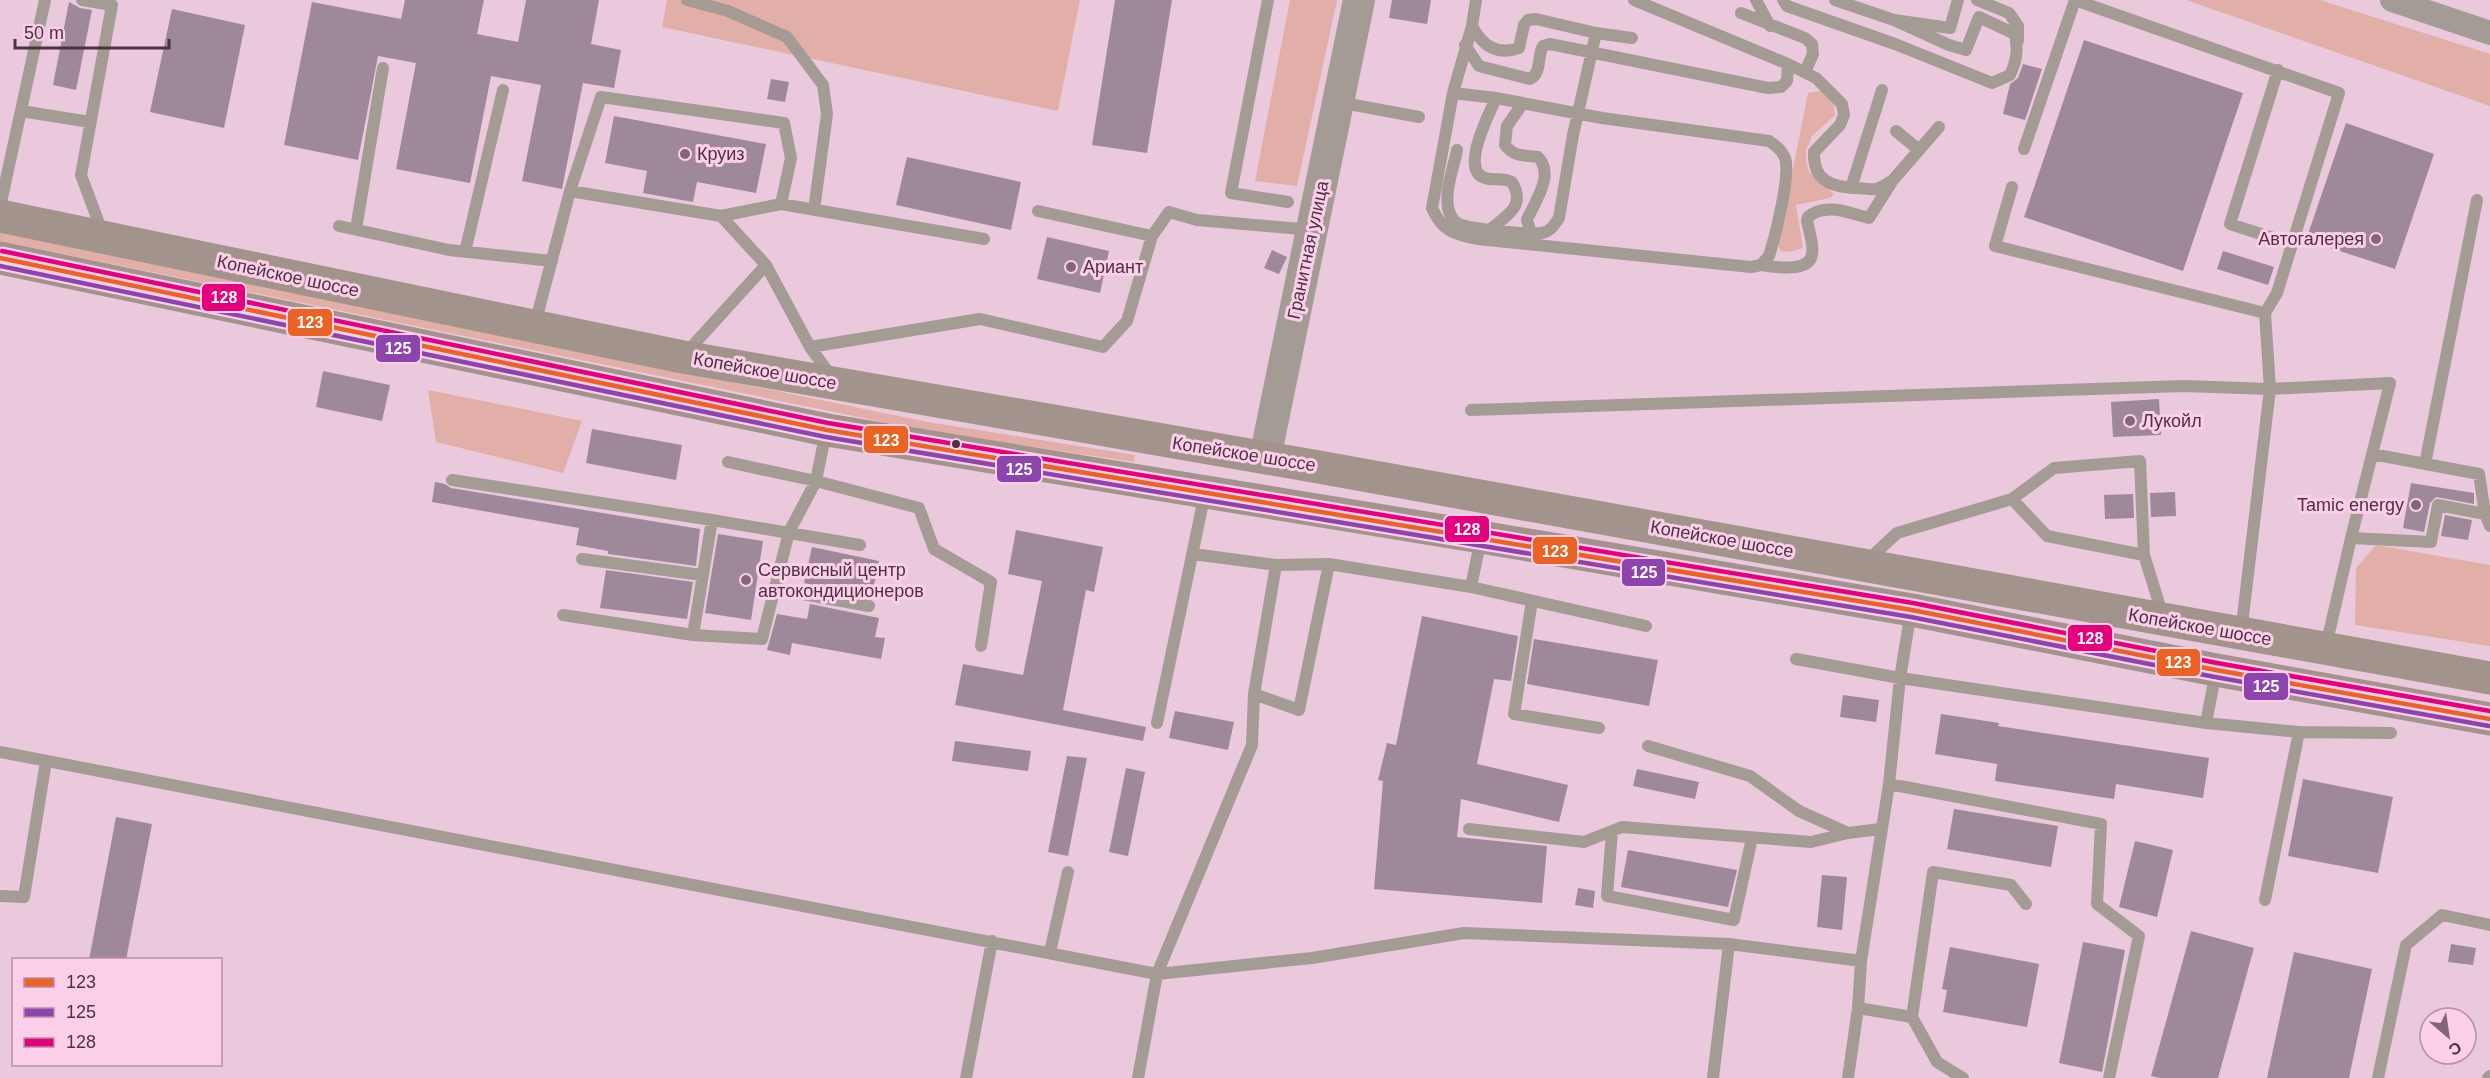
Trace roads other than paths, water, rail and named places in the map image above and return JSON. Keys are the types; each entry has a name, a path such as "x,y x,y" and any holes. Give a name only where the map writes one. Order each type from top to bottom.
{"main road":[{"name":"Копейское шоссе","path":"0,216 683,357 1265,458 2490,678"},
{"path":"0,258 827,430 1912,610 2216,670 2490,719"},
{"name":"Гранитная улица","path":"1257,500 1265,458"}],"street":[{"name":"Гранитная улица","path":"1265,458 1359,0"},
{"path":"2392,0 2490,33"}],"lane":[{"path":"0,207 45,0"},
{"path":"82,0 112,5 81,175 104,238"},
{"path":"687,0 728,11 787,37 823,85 827,114 814,210"},
{"path":"1268,0 1231,193 1288,202"},
{"path":"1476,0 1472,26 1453,93 1432,208 1441,225 1448,232 1478,239 1751,267 1761,265 1782,269 1796,267 1809,261 1813,255 1808,217 1812,213 1833,209 1869,218 1893,180 1939,128"},
{"path":"1634,0 1788,64 1816,78 1842,104 1844,115 1840,125 1814,152 1814,165 1820,176 1831,185 1851,188 1876,189 1893,180"},
{"path":"1756,0 1770,26"},
{"path":"1783,0 1787,6 1895,44 1992,83 2010,75 2016,62 2018,26 2009,13 1977,0"},
{"path":"1835,0 1894,20 1949,45 1966,50 1979,17 2015,34 2018,49"},
{"path":"1894,20 1950,28 1958,0"},
{"path":"2024,149 2075,0 2339,93 2277,294 2265,313 2270,389 2241,634"},
{"path":"1741,13 1804,38 1812,45 1812,54 1805,72"},
{"path":"1472,26 1479,40 1488,48 1511,51 1519,48 1524,25 1528,20 1536,19 1596,33 1632,38"},
{"path":"1457,150 1447,198 1449,212 1455,222 1466,226 1531,233 1542,233 1551,229 1559,218 1596,33"},
{"path":"1465,45 1479,66 1490,71 1530,79 1538,72 1543,46 1550,44 1768,88 1781,87 1787,81 1788,64"},
{"path":"356,229 382,68"},
{"path":"2278,70 2230,224 2292,244"},
{"path":"465,252 503,90"},
{"path":"1851,188 1882,90"},
{"path":"1453,93 1496,98 1579,114 1769,141 1779,148 1785,159 1786,174 1773,244 1769,256 1761,265"},
{"path":"534,327 570,191 601,97 784,123 791,158 781,204"},
{"path":"1491,229 1515,207 1518,199 1512,182 1505,178 1485,178 1477,174 1473,163 1477,144 1496,98"},
{"path":"1338,102 1419,117"},
{"path":"1522,103 1507,126 1504,145 1510,152 1519,156 1538,157 1544,163 1546,175 1527,220 1531,233"},
{"path":"21,111 90,122"},
{"path":"1896,131 1919,150"},
{"path":"2012,187 1995,246 2265,313"},
{"path":"570,191 721,216 781,204 984,239"},
{"path":"2425,464 2477,200"},
{"path":"1038,211 1152,236"},
{"path":"810,347 980,319 1103,346 1126,321 1152,236 1169,212 1197,220 1312,230"},
{"path":"721,216 766,265 810,347 837,384"},
{"path":"339,226 465,252 552,261"},
{"path":"683,357 766,265"},
{"path":"1471,410 2184,386 2270,389 2390,383 2325,649"},
{"path":"563,615 693,634 762,639 789,532 816,481 827,430"},
{"path":"2372,454 2479,474 2485,514 2490,526"},
{"path":"1863,565 1897,533 2012,500 2054,468 2140,461 2144,555 2164,621"},
{"path":"728,462 816,481 919,508 934,549 991,582 981,646"},
{"path":"452,480 860,545"},
{"path":"1158,723 1205,492"},
{"path":"2012,500 2047,536 2144,555"},
{"path":"2351,538 2432,542 2438,505 2485,514"},
{"path":"693,634 712,520"},
{"path":"1471,587 1481,537"},
{"path":"1193,554 1276,565 1329,564 1471,587 1646,626"},
{"path":"582,559 702,575"},
{"path":"1254,694 1299,710 1329,564"},
{"path":"1138,1078 1157,974 1252,745 1254,694 1276,565"},
{"path":"775,589 869,606"},
{"path":"1532,601 1514,714 1599,728"},
{"path":"1848,1078 1858,1008 1861,960 1880,829 1889,784 1899,678 1912,610"},
{"path":"1796,659 1899,678 2206,723 2299,732 2391,733"},
{"path":"2206,723 2216,670"},
{"path":"2265,900 2299,732"},
{"path":"1648,746 1750,776 1799,811 1848,833"},
{"path":"0,752 1157,974 1312,958 1464,933 1729,944 1861,960"},
{"path":"0,896 24,897 46,761"},
{"path":"1889,784 2101,824 2097,904 2139,936 2109,1078"},
{"path":"1469,829 1584,842 1622,827 1811,842 1848,833 1880,829"},
{"path":"1612,831 1607,896 1734,920 1752,838"},
{"path":"1050,952 1068,872"},
{"path":"1963,1078 1936,1062 1912,1017 1933,872 2011,885 2026,904"},
{"path":"2378,1078 2406,945 2442,915 2490,925"},
{"path":"966,1078 992,941"},
{"path":"1713,1078 1729,944"},
{"path":"1858,1008 1912,1017"}],"place":[{"name":"Круиз","path":"685,154"},
{"name":"Автогалерея","path":"2376,239"},
{"name":"Ариант","path":"1071,267"},
{"name":"Лукойл","path":"2130,421"},
{"name":"Tamic energy","path":"2416,505"},
{"name":"Сервисный центр автокондиционеров","path":"746,580"}]}
